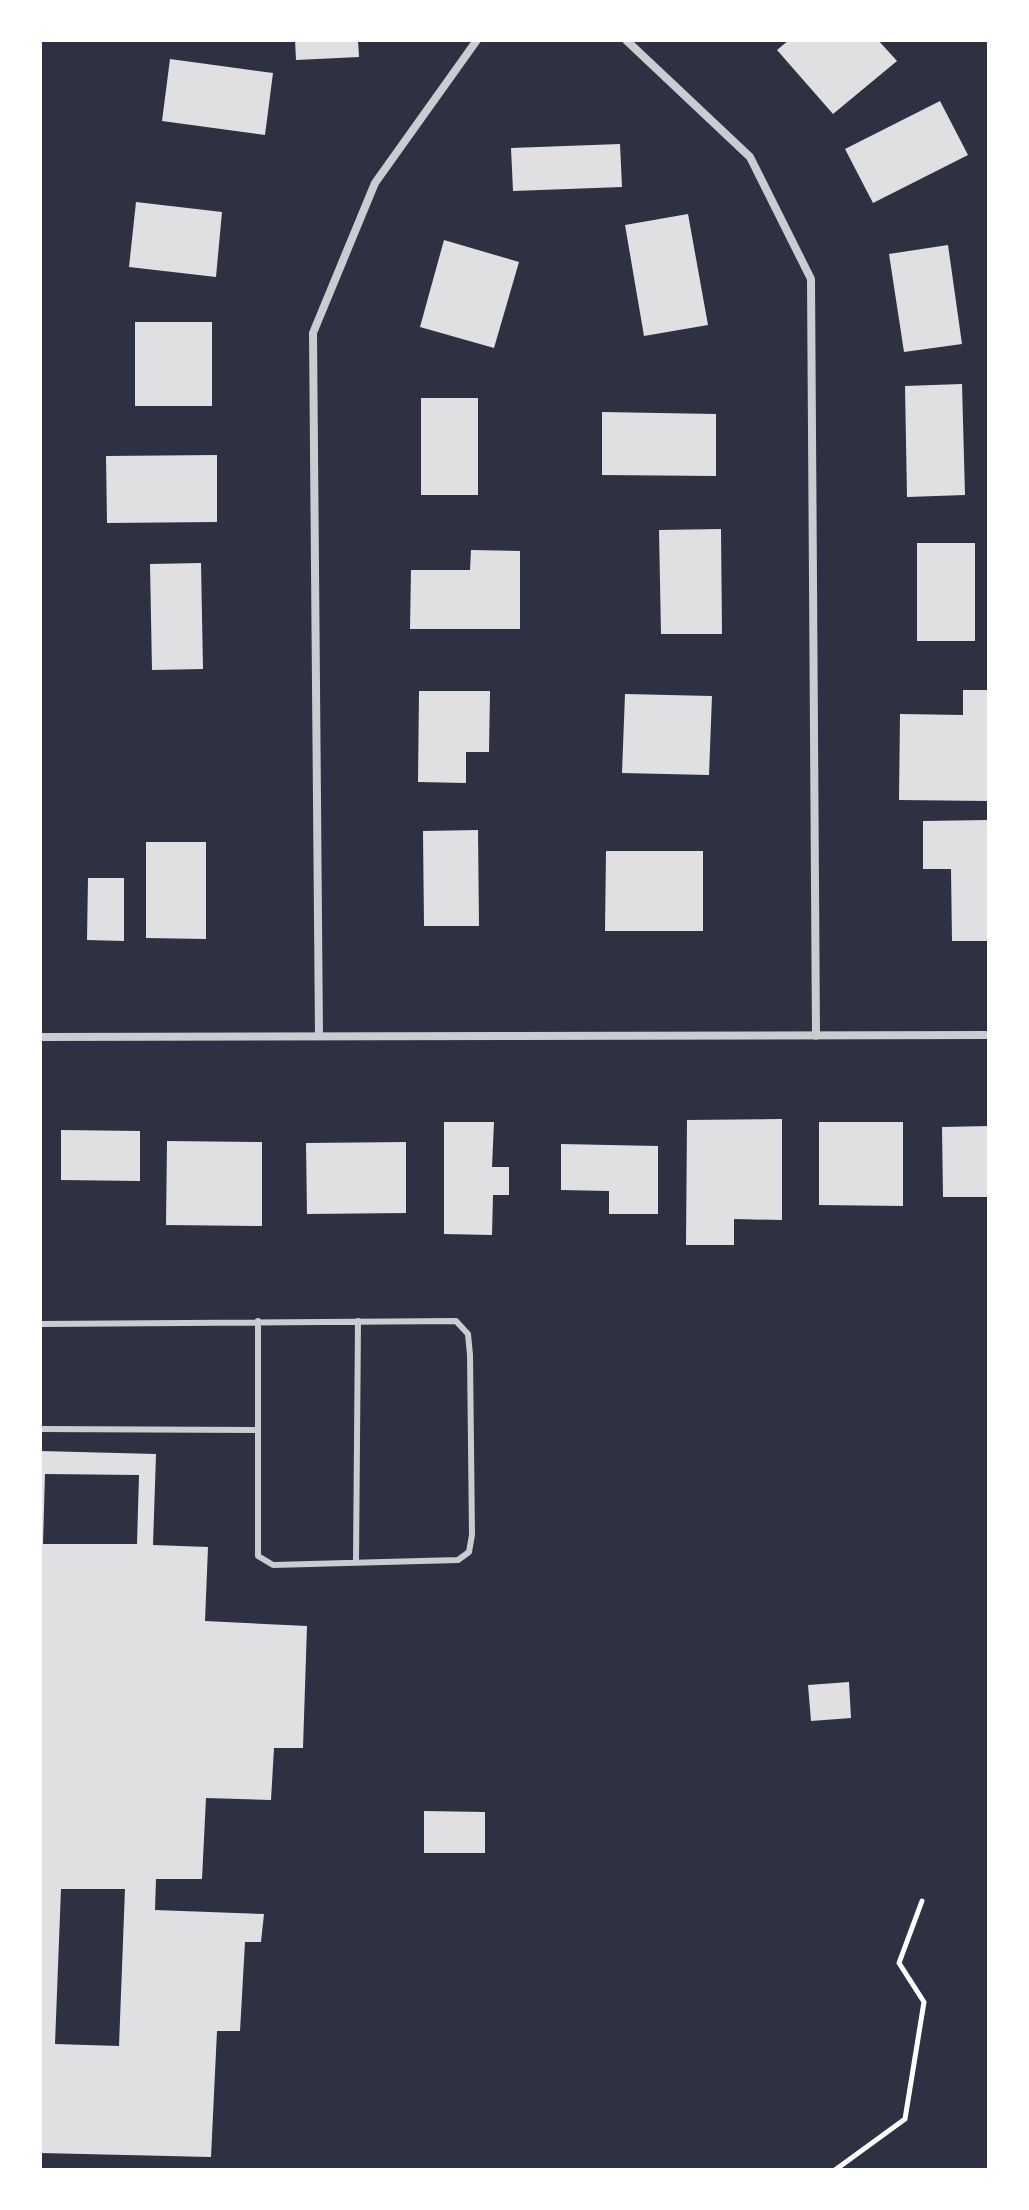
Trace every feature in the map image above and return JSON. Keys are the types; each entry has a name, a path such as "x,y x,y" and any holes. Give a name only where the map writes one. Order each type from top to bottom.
{"street":[{"path":"319,1036 313,333 375,183 477,40"},
{"path":"626,40 750,157 811,279 816,1036"},
{"path":"40,1037 989,1035"}],"lane":[{"path":"40,1324 258,1321 456,1321 468,1334 470,1355 472,1535 469,1552 458,1560 273,1565 258,1556 258,1321"},
{"path":"356,1562 358,1321"},
{"path":"40,1429 258,1430"}],"path":[{"path":"835,2170 905,2119 924,2002 899,1963 922,1901"}],"building":[{"path":"295,40 358,40 359,57 296,60"},
{"path":"789,40 878,40 897,61 833,114 777,50"},
{"path":"170,59 273,73 265,135 162,121"},
{"path":"940,101 968,155 873,203 845,149"},
{"path":"620,144 622,187 513,191 511,148"},
{"path":"136,202 222,212 216,277 129,267"},
{"path":"688,214 708,325 644,336 625,225"},
{"path":"444,240 519,262 494,348 420,327"},
{"path":"948,245 962,344 904,352 889,254"},
{"path":"135,322 212,322 212,406 135,406"},
{"path":"962,384 965,495 907,497 905,386"},
{"path":"421,398 478,398 478,495 421,495"},
{"path":"602,412 716,414 716,476 602,475"},
{"path":"217,455 217,522 107,523 106,456"},
{"path":"721,529 722,634 661,634 659,530"},
{"path":"917,543 975,543 975,641 917,641"},
{"path":"471,550 520,551 520,629 410,629 411,570 470,570"},
{"path":"201,563 203,669 152,670 150,564"},
{"path":"963,690 989,690 989,801 899,800 900,714 963,715"},
{"path":"419,691 490,691 489,752 466,752 466,783 418,782"},
{"path":"625,694 712,696 709,775 622,773"},
{"path":"989,820 989,941 952,941 951,869 923,869 923,821"},
{"path":"478,830 479,926 424,926 423,831"},
{"path":"146,842 206,842 206,939 146,938"},
{"path":"606,851 703,851 703,931 605,931"},
{"path":"88,878 124,878 124,941 87,940"},
{"path":"782,1119 782,1220 734,1219 734,1245 686,1245 687,1120"},
{"path":"444,1122 494,1122 492,1167 509,1167 509,1195 493,1195 492,1235 444,1234"},
{"path":"819,1122 903,1122 903,1206 819,1205"},
{"path":"989,1126 989,1197 943,1197 942,1127"},
{"path":"61,1130 140,1131 140,1181 61,1180"},
{"path":"167,1141 262,1142 262,1226 166,1225"},
{"path":"406,1142 406,1213 307,1214 306,1143"},
{"path":"561,1144 658,1146 658,1214 609,1214 609,1191 561,1190"},
{"path":"40,1451 156,1454 153,1545 208,1547 205,1621 307,1626 303,1748 274,1748 271,1800 206,1798 202,1879 156,1879 155,1910 264,1914 261,1942 245,1942 240,2031 217,2031 211,2157 40,2153","holes":["45,1474 139,1475 137,1544 43,1544","61,1889 125,1889 119,2046 55,2044"]},
{"path":"849,1682 851,1718 811,1721 808,1685"},
{"path":"424,1811 485,1812 485,1853 424,1853"}]}
